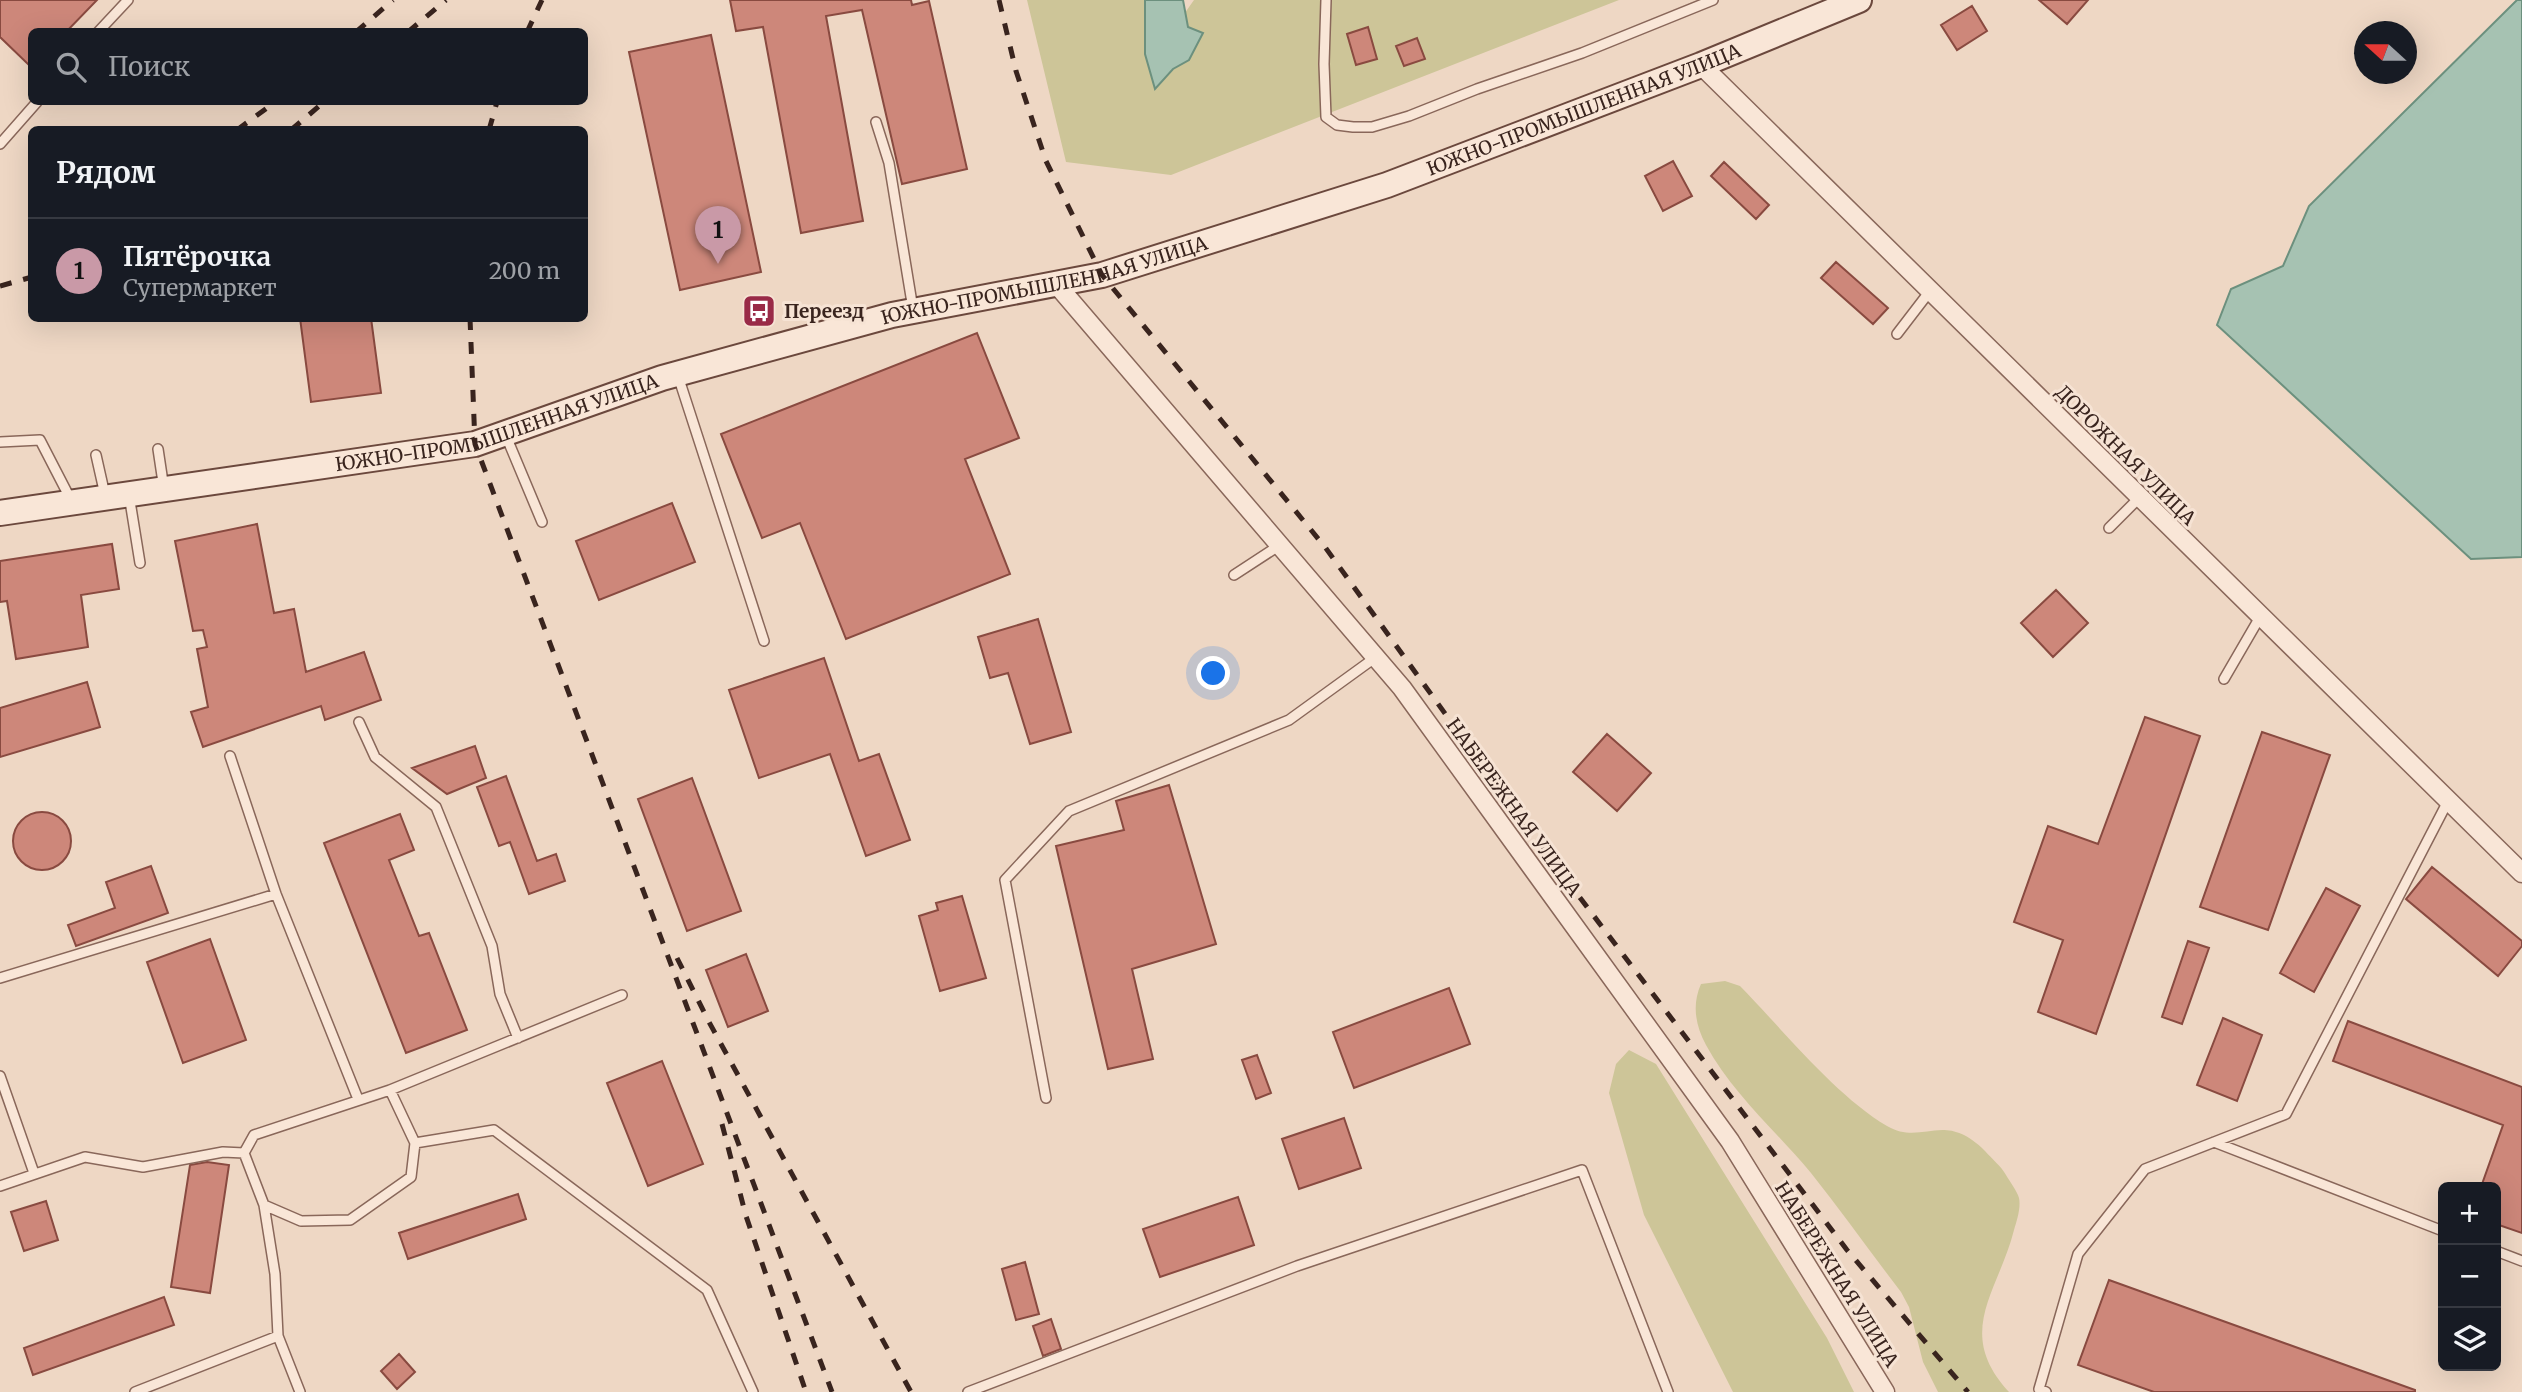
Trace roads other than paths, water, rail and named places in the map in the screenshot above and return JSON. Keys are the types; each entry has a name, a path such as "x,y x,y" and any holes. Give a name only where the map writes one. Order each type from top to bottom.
{"street":[{"name":"ЮЖНО-ПРОМЫШЛЕННАЯ УЛИЦА","path":"0,513 475,444 678,374 914,311 1102,275 1387,185 1701,65 1859,0"},
{"name":"ДОРОЖНАЯ УЛИЦА","path":"1701,65 2447,803 2522,873"},
{"name":"НАБЕРЕЖНАЯ УЛИЦА","path":"1057,285 1402,688 1730,1141 1885,1392"}],"lane":[{"path":"102,28 128,0"},
{"path":"1326,0 1326,117 1337,125 1373,127 1582,54 1713,0"},
{"path":"1,140 34,105"},
{"path":"876,122 889,163 914,311"},
{"path":"1897,334 1930,291"},
{"path":"678,374 764,641"},
{"path":"505,434 542,522"},
{"path":"0,442 40,440 73,503"},
{"path":"158,449 164,490"},
{"path":"96,455 117,497 140,562"},
{"path":"2109,528 2140,498"},
{"path":"1234,575 1280,545"},
{"path":"2224,679 2260,617"},
{"path":"1046,1098 1005,880 1069,811 1289,720 1376,657"},
{"path":"359,722 375,757 436,807 492,946 500,994 518,1038"},
{"path":"230,757 276,894 358,1100"},
{"path":"2046,1392 2039,1390 2078,1254 2145,1169 2286,1114 2447,803"},
{"path":"0,978 276,894"},
{"path":"244,1153 254,1135 390,1090 622,995"},
{"path":"0,1076 34,1173"},
{"path":"264,1205 301,1221 350,1220 411,1177 415,1143 390,1090"},
{"path":"415,1143 494,1130 707,1290 753,1392"},
{"path":"2214,1142 2438,1229"},
{"path":"0,1186 85,1157 143,1167 223,1152 244,1153"},
{"path":"244,1153 264,1205 275,1274 278,1336 300,1392"},
{"path":"968,1392 1297,1266 1582,1170 1668,1392"},
{"path":"2501,1253 2522,1261"},
{"path":"135,1392 278,1336"}],"railway":[{"path":"361,28 393,0"},
{"path":"413,28 446,0"},
{"path":"529,28 542,0"},
{"path":"999,0 1016,71 1046,161 1102,275 1325,547 1534,837 1847,1250 1968,1392"},
{"path":"242,126 271,105"},
{"path":"296,126 320,105"},
{"path":"490,126 496,105"},
{"path":"0,286 28,278"},
{"path":"470,322 475,444 832,1392"},
{"path":"677,958 709,1022 911,1392"},
{"path":"722,1124 746,1216 806,1392"}],"place":[{"name":"Пятёрочка","path":"718,264"},
{"name":"Переезд","path":"759,311"}]}
